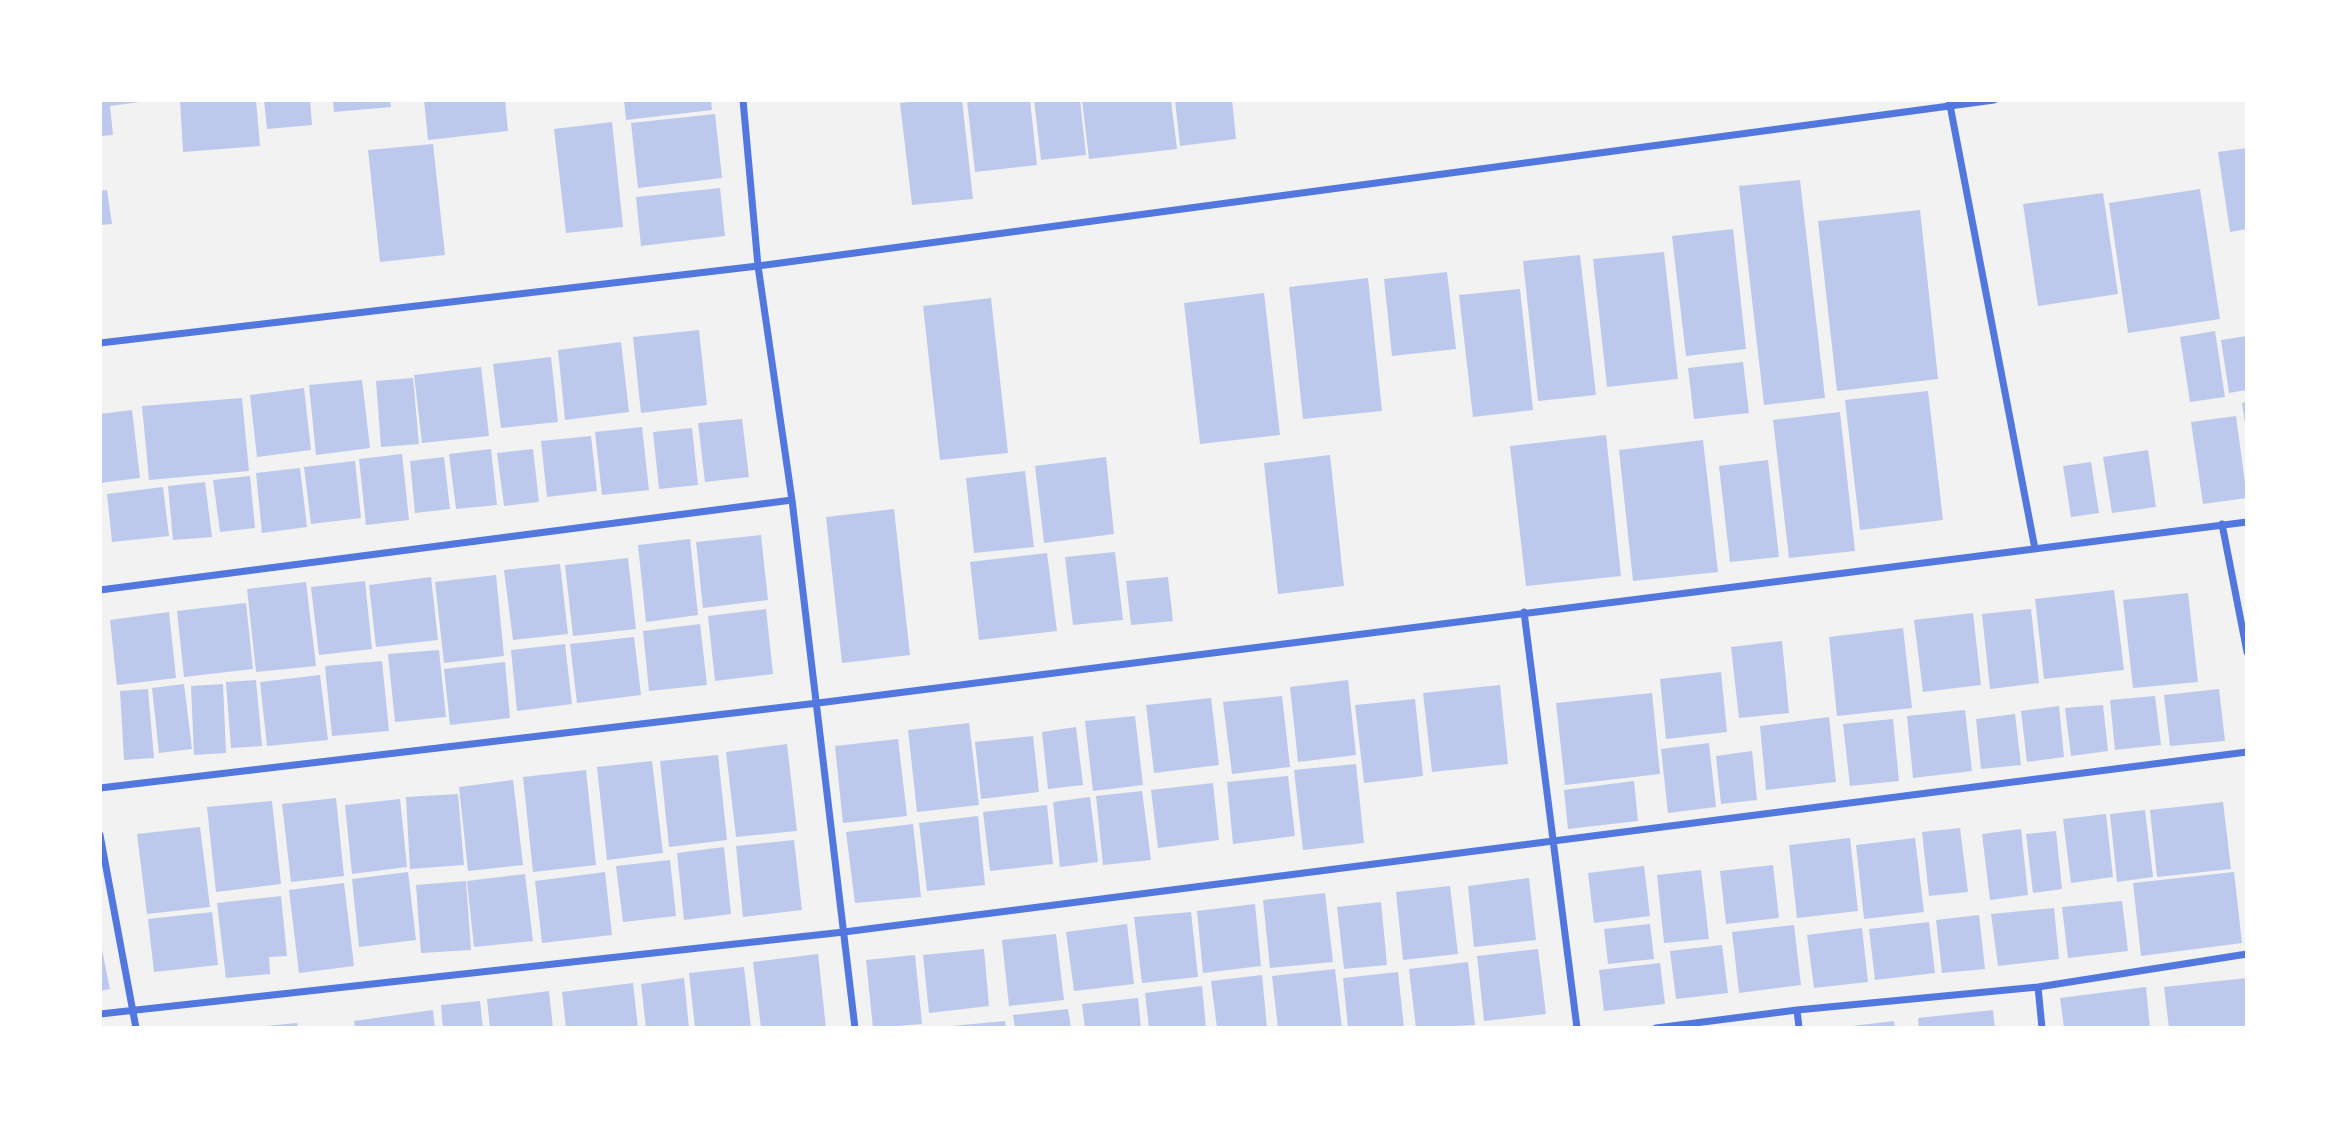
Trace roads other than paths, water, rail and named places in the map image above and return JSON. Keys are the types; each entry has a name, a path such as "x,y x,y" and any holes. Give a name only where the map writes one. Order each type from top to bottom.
{"street":[{"path":"743,100 758,266 818,703 855,1028"},
{"path":"100,343 758,266 1949,102 1994,100"},
{"path":"1949,102 2035,549"},
{"path":"100,590 792,500"},
{"path":"100,788 818,703 2247,522"},
{"path":"2222,524 2247,652"},
{"path":"1524,612 1577,1028"},
{"path":"100,1014 844,932 1551,839 2247,752"},
{"path":"100,835 136,1028"},
{"path":"1656,1028 1797,1010 2038,988 2247,954"},
{"path":"2038,988 2042,1028"},
{"path":"1797,1010 1799,1028"}]}
